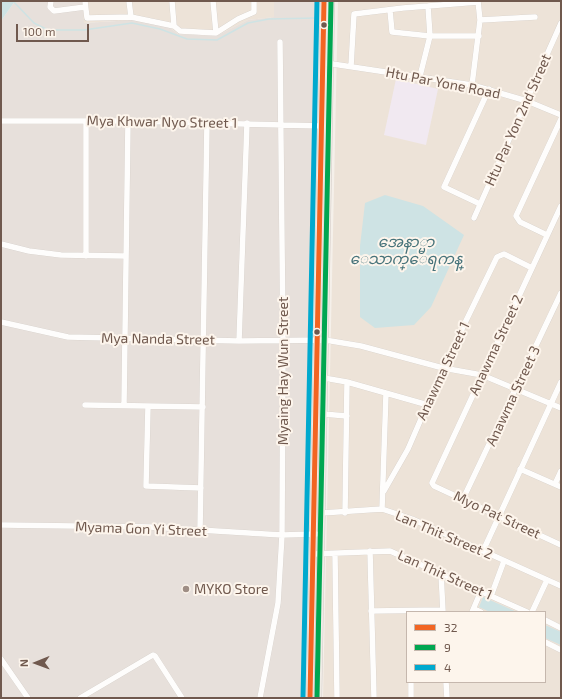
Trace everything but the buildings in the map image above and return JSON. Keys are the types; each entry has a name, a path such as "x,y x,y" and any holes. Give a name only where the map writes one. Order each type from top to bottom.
{"main road":[{"path":"318,698 325,340 326,63 324,1"},
{"path":"326,63 331,1"},
{"path":"310,698 317,340 326,126"}],"street":[{"path":"51,1 50,7 54,11 86,8"},
{"path":"85,1 86,16 89,19 131,17 174,26 180,31 216,33 238,18 254,12 254,1"},
{"path":"129,1 131,17"},
{"path":"172,1 174,26"},
{"path":"213,1 216,33"},
{"path":"403,1 403,8"},
{"path":"351,66 354,14 478,1 480,20 479,36 472,85"},
{"path":"420,76 430,36 428,6"},
{"path":"390,10 392,32 430,36 479,36"},
{"path":"480,20 535,17"},
{"name":"Htu Par Yon 2nd Street","path":"474,218 561,23"},
{"name":"Myaing Hay Wun Street","path":"260,698 278,603 282,535 284,341 280,42"},
{"name":"Htu Par Yone Road","path":"326,63 472,85 527,101 561,115"},
{"path":"480,204 444,187 489,90"},
{"path":"548,235 520,222 516,216 561,119"},
{"name":"Mya Khwar Nyo Street 1","path":"1,121 207,122 326,126"},
{"path":"86,121 86,256"},
{"path":"124,405 128,121"},
{"path":"200,530 207,122"},
{"path":"239,341 247,123"},
{"name":"Anawma Street 2","path":"432,485 561,206"},
{"path":"1,244 29,251 86,256 126,256"},
{"name":"Anawma Street 1","path":"384,491 396,471 428,405 443,368 497,257 500,254 504,254 532,268"},
{"name":"Anawma Street 3","path":"463,499 561,293"},
{"name":"Mya Nanda Street","path":"1,322 68,337 239,341 325,340 361,346 443,368 482,375 517,388 561,408"},
{"path":"324,378 347,382 428,405"},
{"path":"345,513 347,382"},
{"path":"483,551 561,382"},
{"path":"382,509 384,491 386,393"},
{"path":"84,405 203,407"},
{"path":"148,406 146,486 201,488"},
{"path":"323,414 347,416"},
{"path":"520,469 561,487"},
{"path":"555,484 561,471"},
{"name":"Myo Pat Street","path":"432,485 561,545"},
{"name":"Lan Thit Street 2","path":"322,513 345,513 382,509 412,519 561,586"},
{"name":"Myama Gon Yi Street","path":"1,525 150,527 282,535 321,534"},
{"path":"370,551 374,698"},
{"name":"Lan Thit Street 1","path":"313,554 390,551 525,611"},
{"path":"335,554 338,698"},
{"path":"491,596 504,561"},
{"path":"371,611 443,611 441,573"},
{"path":"532,611 547,580"},
{"path":"473,610 481,591"},
{"path":"546,620 561,628"},
{"path":"546,642 561,650"},
{"path":"80,698 154,655 182,698"},
{"path":"1,659 28,698"},
{"path":"410,683 411,698"},
{"path":"446,683 447,698"}],"shaded area":[{"path":"15,1 82,1 84,23 133,20 169,27 178,34 216,36 248,20 274,17 274,1 317,1 303,698 1,698 1,21"},
{"path":"82,1 274,1 274,17 248,20 216,36 178,34 169,27 133,20 83,23"},
{"path":"338,1 561,1 561,698 323,698"},
{"path":"396,79 438,89 426,145 384,135"}],"water":[{"path":"1,1 15,1 1,21"},
{"name":"အေနာ္မာ ေသာက္ေရကန္","path":"385,195 423,206 464,235 431,307 414,325 375,328 360,317 360,246 365,203"},
{"path":"483,597 515,611 488,611 479,607"},
{"path":"546,625 561,632 561,645 546,638"}],"waterway":[{"path":"13,1 34,23 48,30 84,30 132,23 160,29 187,39 217,40 248,23 269,19 317,18"}],"transit line":[{"name":"4","path":"303,698 317,1"},
{"name":"32","path":"310,698 324,1"},
{"name":"9","path":"317,698 331,1"}],"place":[{"name":"MYKO Store","path":"186,589"}]}
